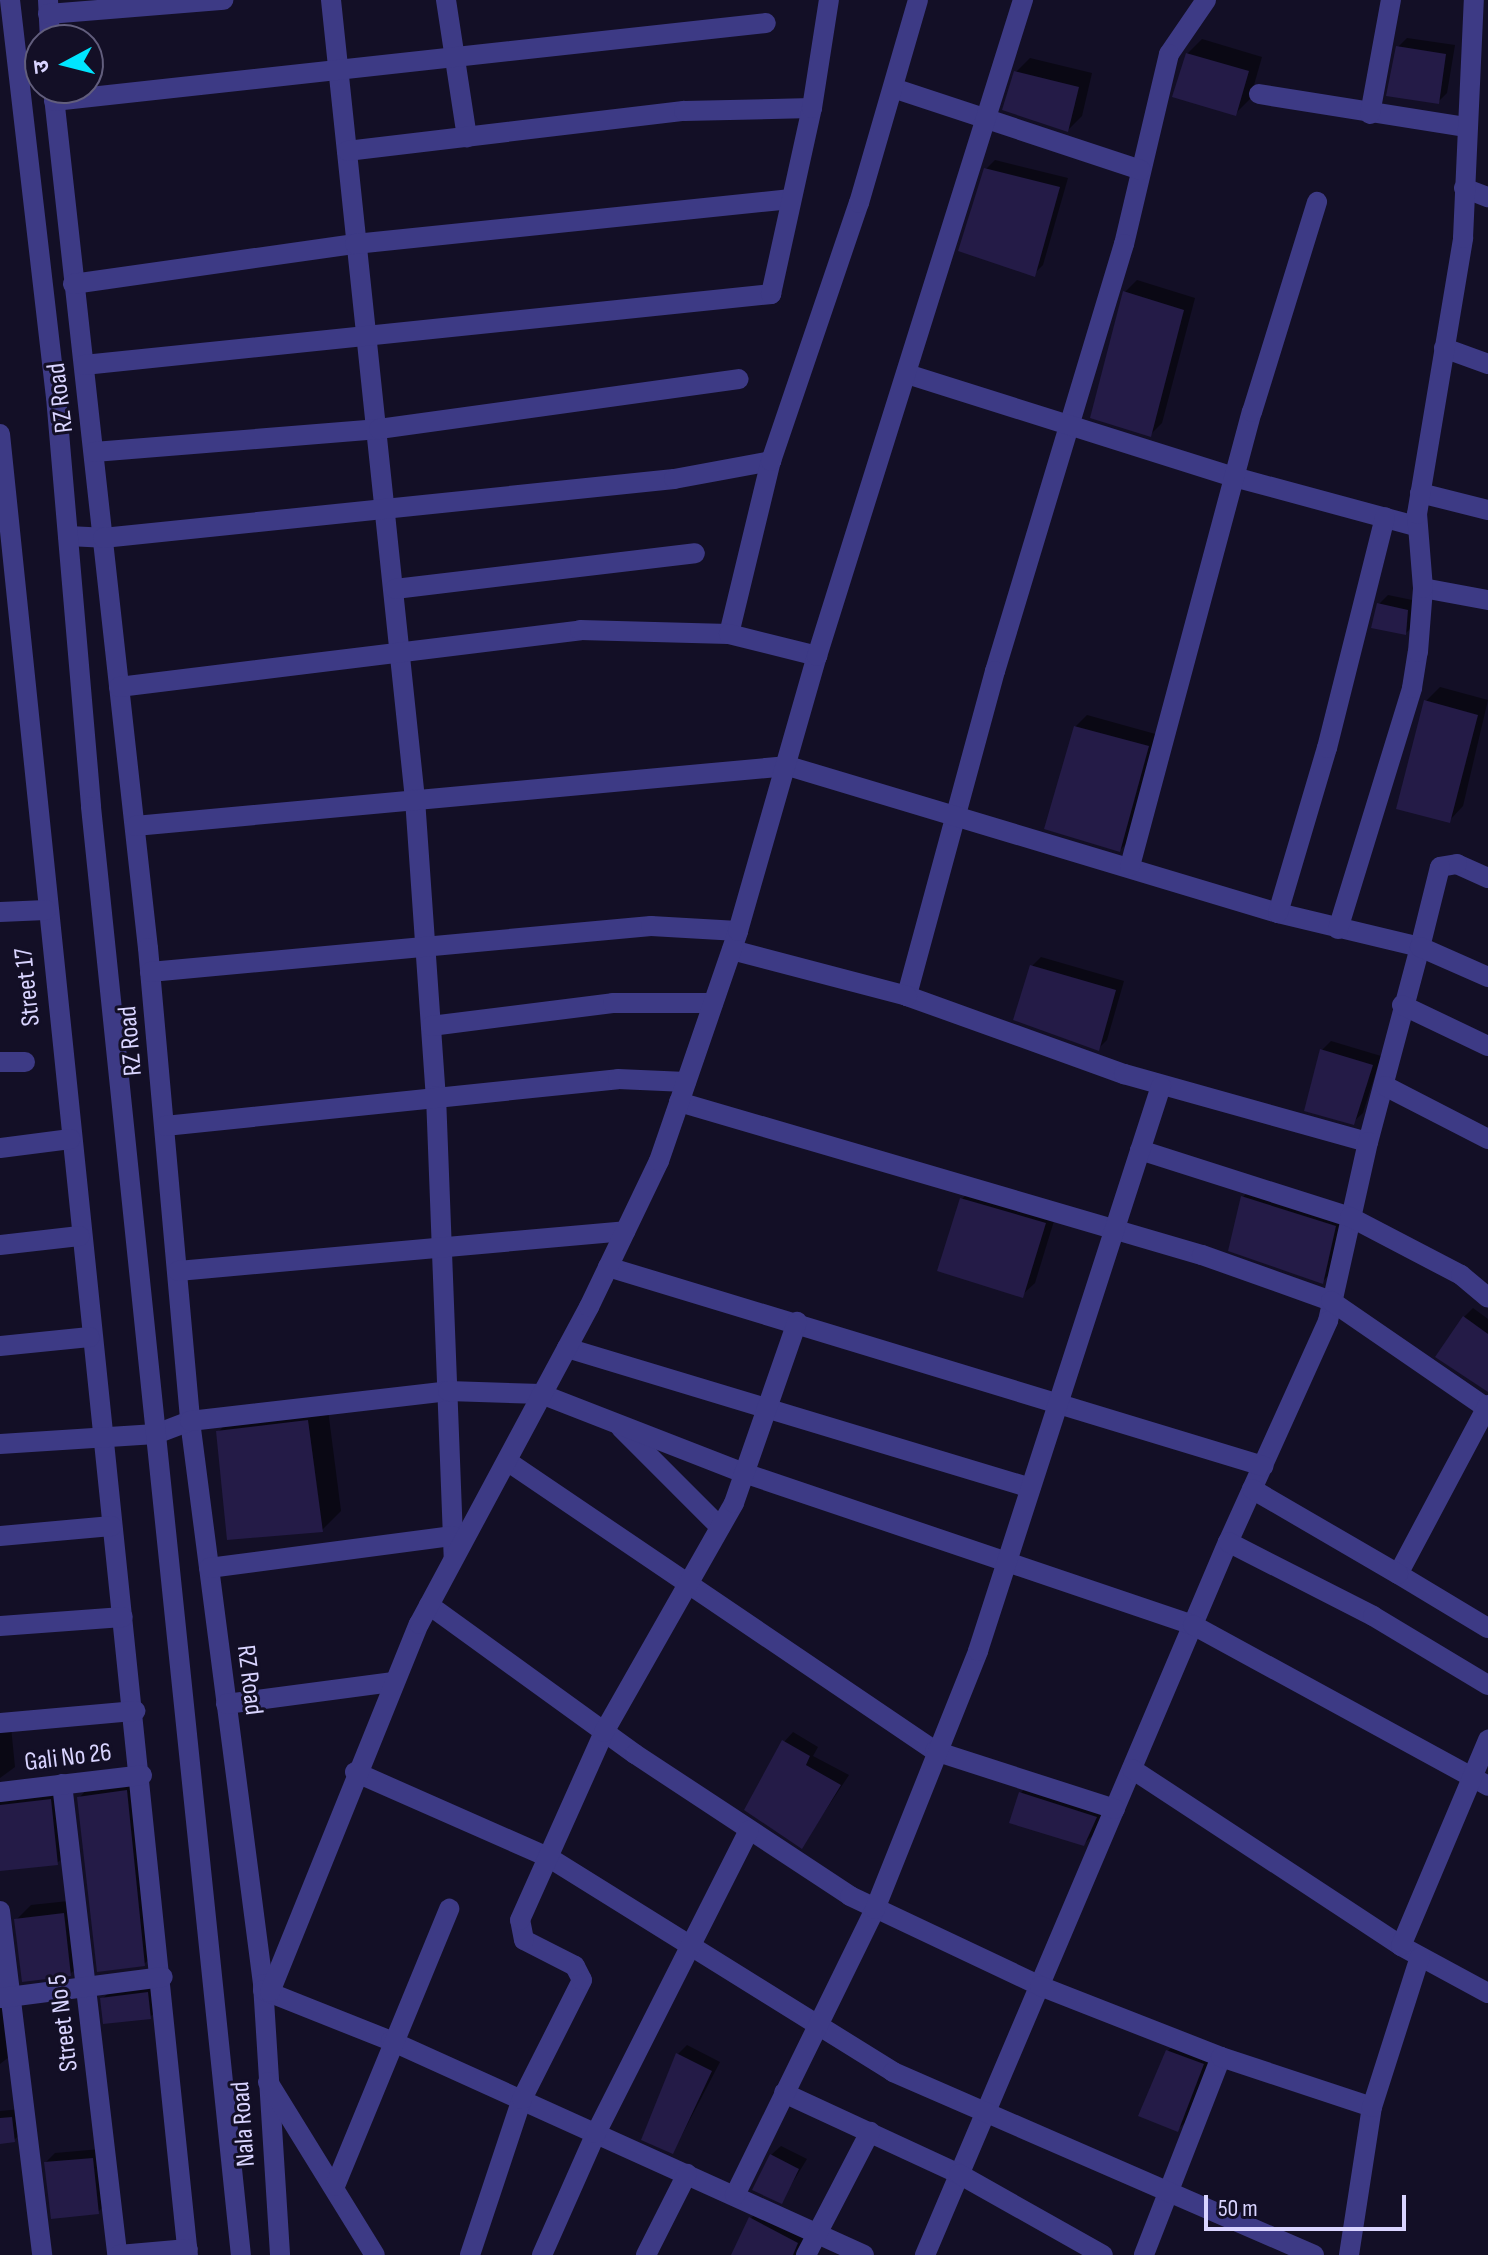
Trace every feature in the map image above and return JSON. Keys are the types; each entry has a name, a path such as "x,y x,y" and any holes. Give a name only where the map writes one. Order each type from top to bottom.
{"street":[{"path":"10,0 68,536 241,2255"},
{"path":"48,7 223,0"},
{"path":"331,0 340,66 364,336 379,429 415,799 436,1096 454,1558"},
{"path":"446,0 452,55 467,137"},
{"path":"84,365 771,294 789,199 812,108 829,0"},
{"path":"729,634 771,461 893,88 918,0"},
{"path":"907,996 1141,170 1169,54 1206,0"},
{"path":"1370,114 1391,0"},
{"path":"1338,929 1412,688 1423,588 1416,526 1463,238 1466,127 1476,0 1488,6"},
{"path":"864,2255 391,2041 267,1991 355,1772 429,1605 608,1267 683,1092 735,940 788,766 817,656 1021,1"},
{"path":"104,89 766,23"},
{"path":"893,88 1141,170"},
{"path":"1259,94 1466,127"},
{"name":"RZ Road","path":"54,104 135,826 190,1421 267,1991"},
{"path":"347,151 684,111 812,108"},
{"path":"1464,188 1488,197"},
{"path":"73,284 355,244 789,199"},
{"path":"1130,866 1234,477 1317,202"},
{"path":"1444,348 1488,364"},
{"path":"907,374 1234,477 1416,526"},
{"path":"94,452 379,429 739,379"},
{"name":"Street 17","path":"0,434 79,1236 142,1775 188,2252"},
{"path":"68,536 103,538 674,479 771,461"},
{"path":"1420,493 1488,510"},
{"path":"1278,913 1327,748 1385,517"},
{"path":"395,589 501,572 695,553"},
{"path":"1423,588 1488,600"},
{"path":"119,687 580,630 729,634 817,656"},
{"path":"135,826 788,766 956,818 1130,866 1278,913 1420,947 1488,977"},
{"path":"925,2255 1228,1542 1322,1335 1368,1142 1385,1086 1402,1005 1440,867 1457,864 1488,878"},
{"path":"0,912 46,910"},
{"path":"150,972 426,951 651,926 735,940 907,996 1161,1086 1368,1142"},
{"path":"431,1026 613,1003 713,1003"},
{"path":"1402,1005 1488,1046"},
{"path":"0,1062 25,1062"},
{"path":"165,1126 618,1079 683,1092 1114,1231 1202,1255 1331,1301 1487,1407 1398,1574"},
{"path":"735,2195 875,1909 935,1751 978,1651 1161,1086"},
{"path":"1385,1086 1488,1139"},
{"path":"0,1148 70,1139"},
{"path":"1140,1150 1350,1217 1461,1275 1488,1298"},
{"path":"178,1271 625,1231"},
{"path":"0,1245 79,1236"},
{"path":"608,1267 1060,1400 1263,1466"},
{"path":"470,2255 522,2099 582,1980 575,1966 524,1940 519,1932 548,1857 604,1732 720,1527 744,1473 797,1322"},
{"path":"0,1346 90,1337"},
{"path":"567,1348 1030,1488"},
{"path":"0,1444 156,1434 190,1421 448,1391 541,1394 744,1473 1006,1559 1193,1625 1481,1781"},
{"path":"616,1423 720,1527"},
{"path":"507,1461 935,1751 1115,1809"},
{"path":"1252,1489 1488,1628"},
{"path":"0,1536 112,1526"},
{"path":"209,1568 453,1536"},
{"path":"1228,1542 1373,1616 1488,1685"},
{"path":"429,1605 604,1732 749,1830 875,1909 1040,1986 1221,2057 1372,2107"},
{"path":"0,1626 123,1617"},
{"path":"226,1704 394,1682"},
{"path":"0,1723 135,1711"},
{"path":"1401,1946 1481,1781 1488,1740"},
{"path":"1132,1769 1401,1946 1488,1993"},
{"path":"355,1772 548,1857 816,2028 893,2072 1168,2195 1314,2255"},
{"name":"Gali No 26","path":"0,1792 142,1775"},
{"name":"Street No 5","path":"62,1784 118,2255"},
{"path":"542,2255 596,2133 749,1830"},
{"path":"335,2186 391,2041 449,1909"},
{"path":"0,1911 7,1997 42,2255"},
{"path":"1349,2255 1372,2107 1420,1957"},
{"path":"7,1997 163,1977"},
{"name":"Nala Road","path":"267,1991 266,2079 280,2255"},
{"path":"1144,2255 1221,2057"},
{"path":"266,2079 375,2255"},
{"path":"784,2093 959,2174 1103,2255"},
{"path":"806,2255 870,2132"},
{"path":"646,2255 687,2174"},
{"path":"118,2255 188,2252"}],"building":[{"path":"1396,46 1446,54 1439,104 1386,96"},
{"path":"1186,53 1249,71 1236,116 1172,97"},
{"path":"1014,71 1079,87 1068,132 1002,110"},
{"path":"984,168 1060,187 1035,277 958,251"},
{"path":"1123,291 1184,310 1151,437 1090,418"},
{"path":"1377,603 1408,610 1406,635 1371,628"},
{"path":"1424,700 1478,715 1450,823 1396,809"},
{"path":"1074,726 1149,746 1120,852 1044,829"},
{"path":"1030,965 1116,990 1099,1051 1013,1020"},
{"path":"1320,1049 1373,1065 1354,1125 1304,1111"},
{"path":"1241,1196 1336,1226 1323,1284 1228,1251"},
{"path":"960,1198 1046,1223 1023,1298 937,1271"},
{"path":"1463,1316 1488,1334 1488,1392 1435,1357"},
{"path":"308,1420 323,1532 227,1540 216,1431"},
{"path":"782,1740 810,1756 806,1765 841,1785 802,1849 744,1810"},
{"path":"127,1790 145,1966 97,1972 77,1797"},
{"path":"1019,1792 1097,1817 1084,1846 1009,1823"},
{"path":"51,1799 58,1865 0,1871 0,1805"},
{"path":"64,1913 71,1976 22,1982 14,1919"},
{"path":"148,1992 151,2019 103,2024 100,1998"},
{"path":"1166,2050 1204,2064 1178,2132 1138,2116"},
{"path":"676,2053 712,2071 673,2154 641,2140"},
{"path":"12,2117 15,2142 0,2144 0,2118"},
{"path":"770,2154 799,2169 782,2204 752,2190"},
{"path":"93,2158 99,2214 51,2219 44,2162"},
{"path":"749,2217 798,2243 793,2255 731,2255"}]}
